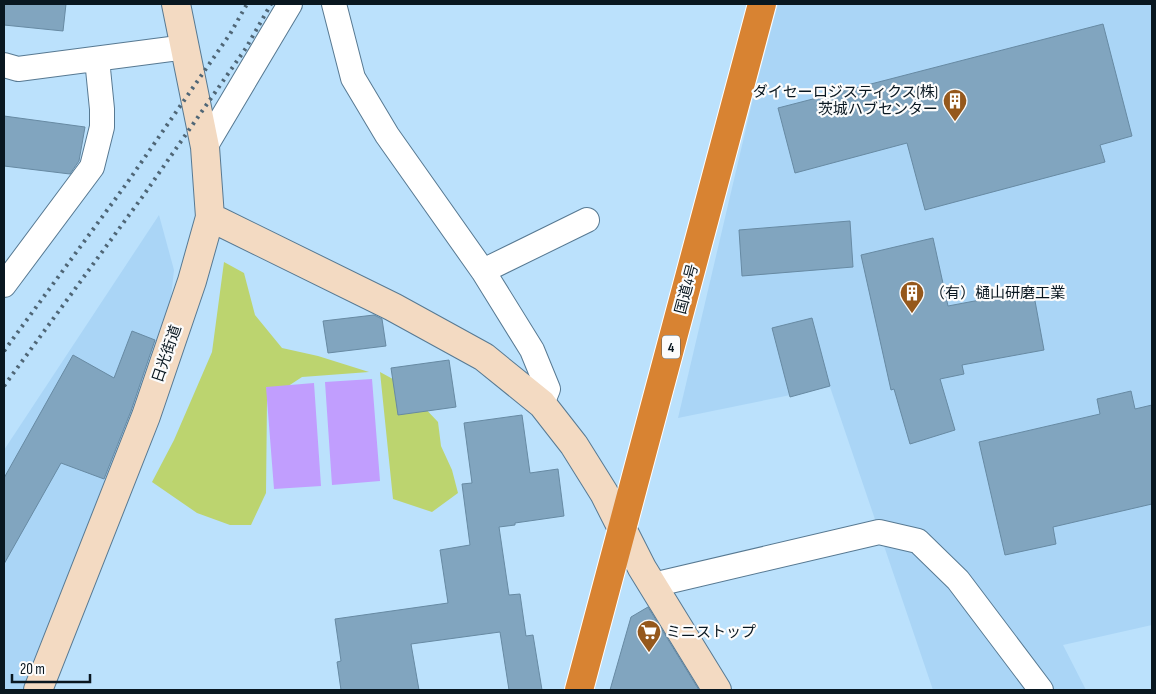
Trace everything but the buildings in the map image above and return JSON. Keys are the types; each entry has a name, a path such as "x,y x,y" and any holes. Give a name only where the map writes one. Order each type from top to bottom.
{"highway":[{"name":"国道4号","path":"579,690 762,4"}],"street":[{"name":"日光街道","path":"38,690 146,416 192,281 210,217 205,147 176,4"},
{"path":"205,147 290,4"},
{"path":"334,4 353,78 387,135 483,271 532,350 548,390 542,404"},
{"path":"4,65 18,69 186,47"},
{"path":"4,285 92,167 102,127 97,59"},
{"path":"210,217 393,307 484,357 542,404 574,445 604,493 642,568 717,690"},
{"path":"483,271 588,220"},
{"path":"653,585 879,532 918,541 958,580 1041,690"}],"shaded area":[{"path":"778,4 1152,4 1152,625 1063,645 1086,690 933,690 830,387 678,418 755,90"},
{"path":"159,215 174,270 164,362 27,690 4,690 4,450"},
{"path":"372,379 380,481 332,485 325,382"},
{"path":"314,383 321,486 274,489 266,387"}],"green space":[{"path":"224,262 244,273 255,315 282,348 318,356 369,372 302,377 267,400 266,493 251,525 230,525 197,513 152,482 174,440 212,352"},
{"path":"380,372 402,384 438,422 441,446 452,470 458,493 432,512 393,499"}],"railway":[{"path":"4,351 127,183 230,34 247,4"},
{"path":"4,386 143,196 246,48 271,4"}],"place":[{"name":"ダイセーロジスティクス(株) 茨城ハブセンター","path":"955,122"},
{"name":"（有）樋山研磨工業","path":"912,314"},
{"name":"ミニストップ","path":"649,653"}]}
